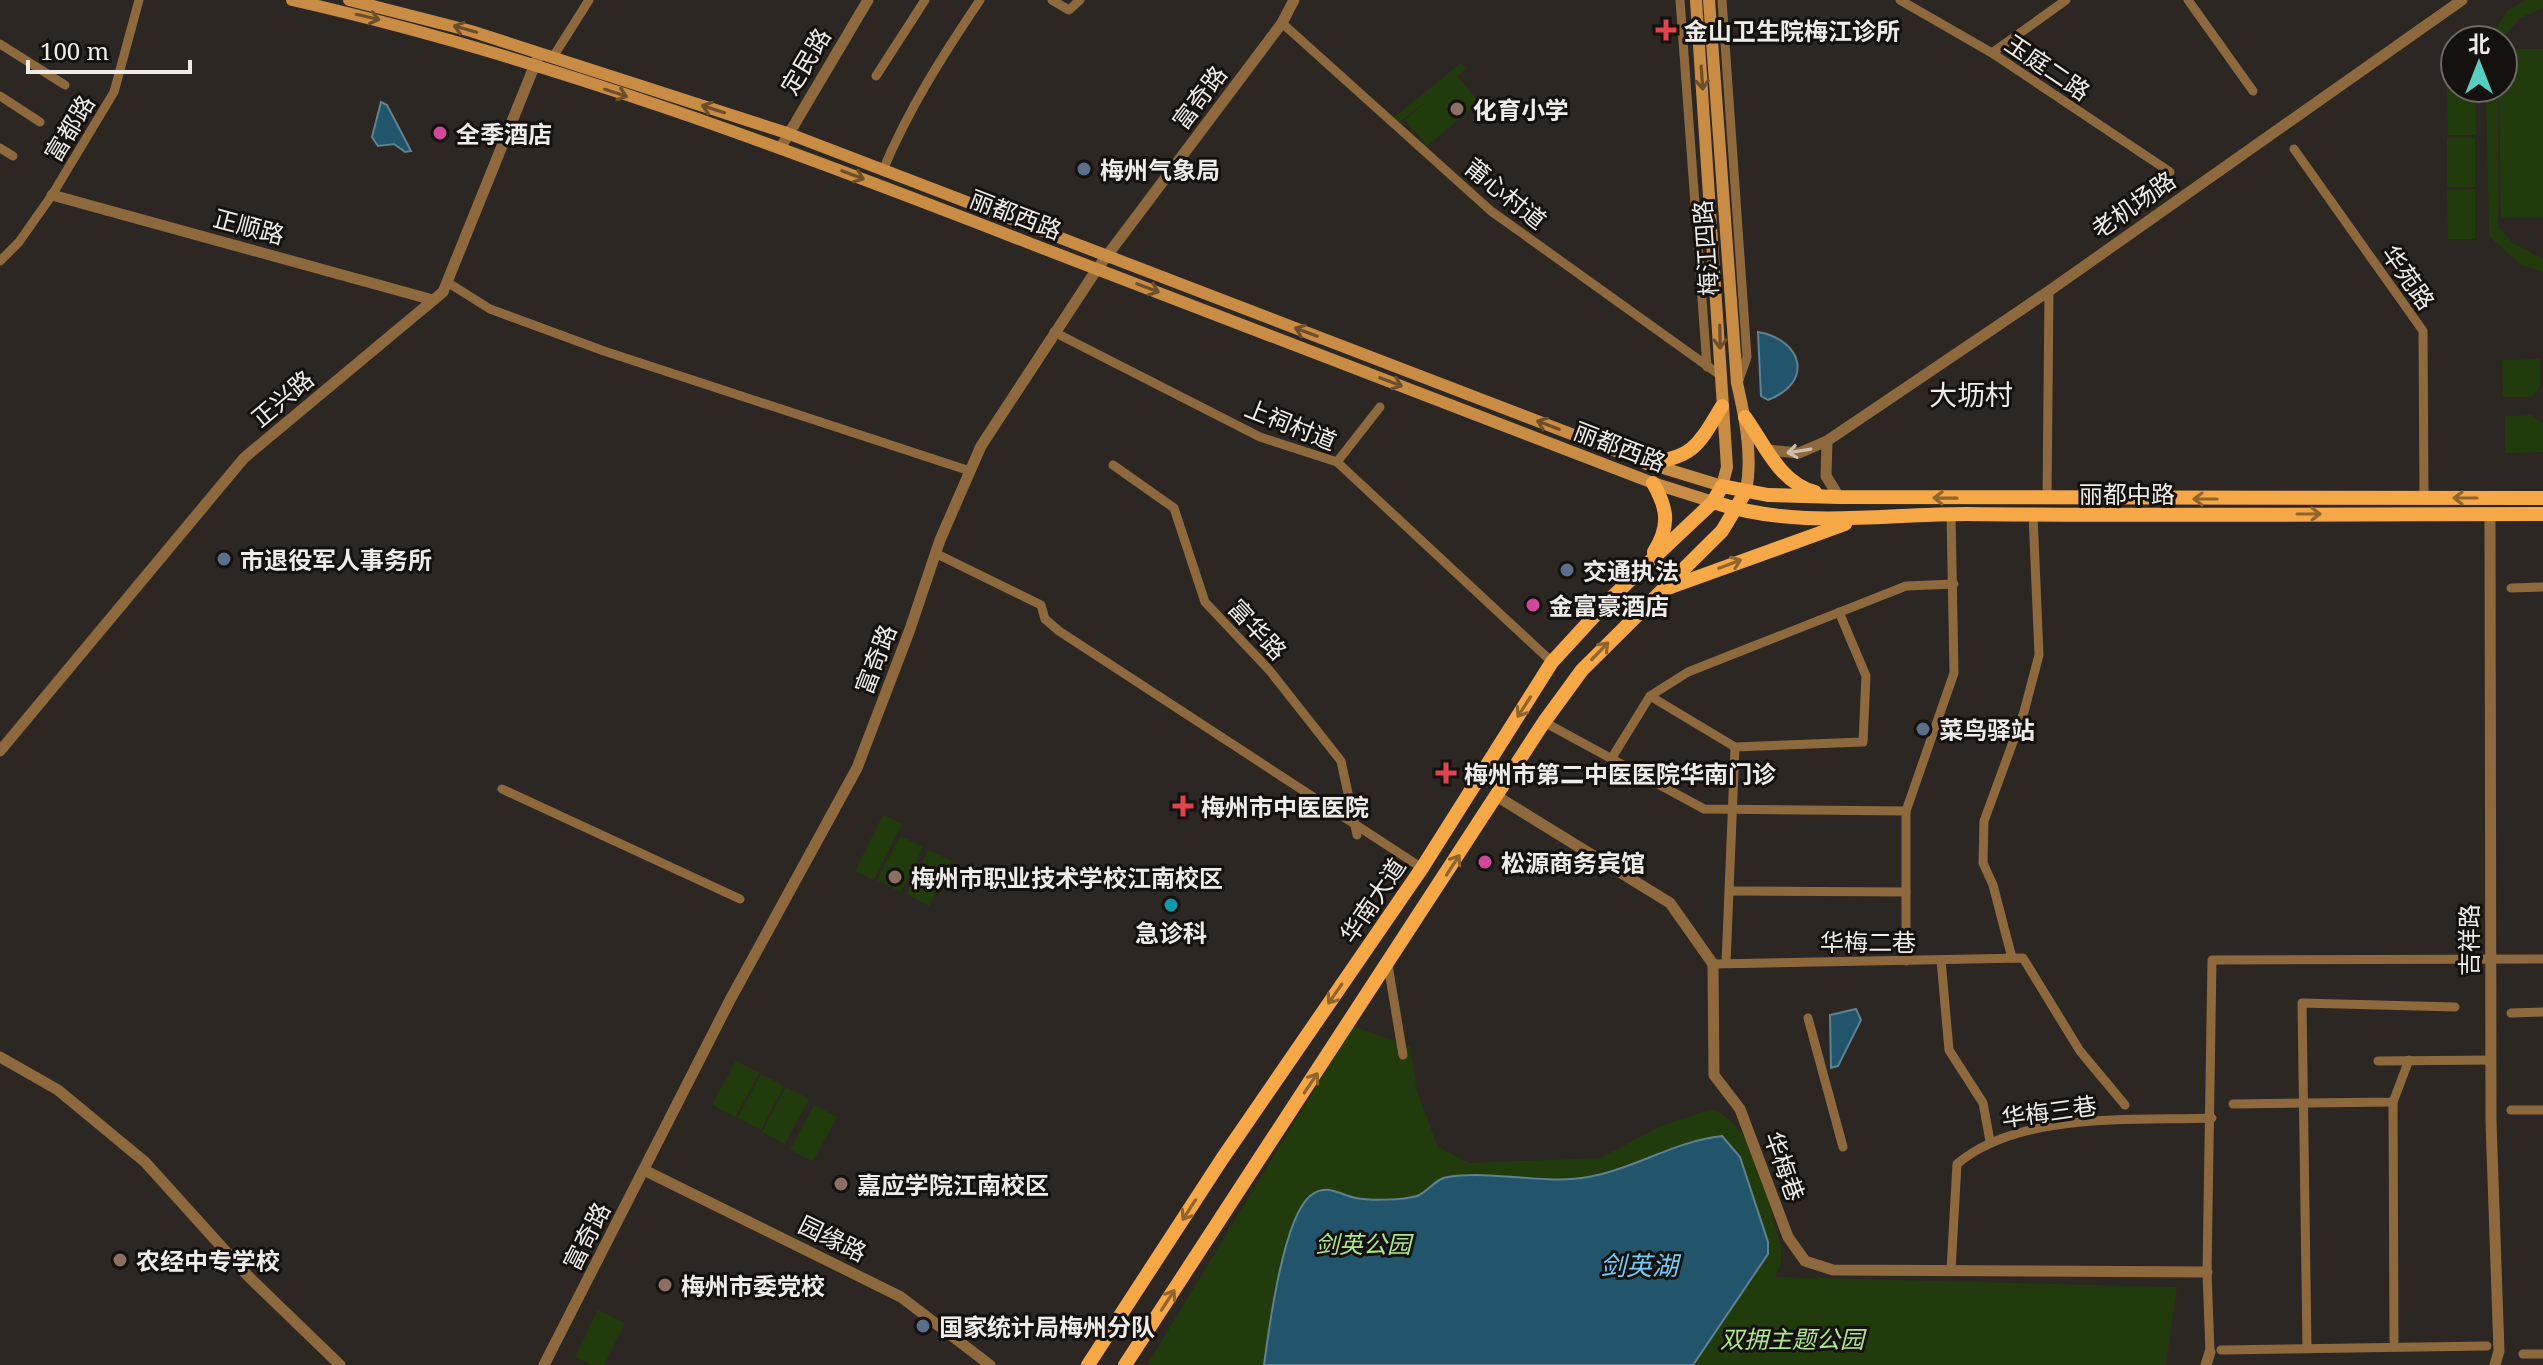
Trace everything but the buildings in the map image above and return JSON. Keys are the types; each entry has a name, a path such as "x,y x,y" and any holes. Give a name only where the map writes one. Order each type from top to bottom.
{"main road":[{"name":"丽都西路","path":"292,0 537,60 553,57 787,133 1647,463 1722,486"},
{"name":"丽都西路","path":"349,0 471,31 537,60 781,147 1653,483 1713,502"},
{"name":"梅江四路","path":"1696,0 1720,324 1720,375 1727,467 1722,486"},
{"name":"梅江四路","path":"1709,0 1737,383 1745,417 1749,474 1746,491"},
{"path":"1647,463 1685,456 1702,439 1722,406"},
{"path":"1745,417 1795,484 1839,497"},
{"path":"1647,564 1660,542 1667,512 1653,483"},
{"name":"丽都中路","path":"1722,486 1746,491 1839,497 2543,498"},
{"name":"华南大道","path":"1088,1365 1222,1159 1422,868 1552,662 1647,564 1713,502 1722,486"},
{"name":"华南大道","path":"1125,1365 1498,797 1544,722 1582,670 1657,592 1722,531 1746,491"},
{"name":"丽都中路","path":"1713,502 1755,514 1853,521 1951,514 2543,514"},
{"path":"1657,592 1853,521"},
{"path":"1381,927 1404,940"}],"street":[{"name":"富都路","path":"0,261 19,242 52,195 114,92 139,0"},
{"path":"553,57 589,0"},
{"name":"定民路","path":"781,147 868,0"},
{"path":"876,76 925,0"},
{"path":"883,170 903,122 925,82 980,0"},
{"path":"1052,0 1069,10 1080,0"},
{"name":"富奇路","path":"544,1365 730,1000 857,768 935,553 981,446 1097,269 1282,23 1294,0"},
{"path":"1680,0 1707,367"},
{"path":"1722,0 1747,357 1737,383"},
{"name":"玉庭二路","path":"1900,0 1992,53 2170,172"},
{"path":"1992,53 2066,0"},
{"path":"2188,0 2253,91"},
{"name":"老机场路","path":"1768,450 1799,453 1827,441 2049,291 2462,0"},
{"name":"莆心村道","path":"1282,23 1491,211 1720,375"},
{"path":"0,44 65,85"},
{"name":"正兴路","path":"0,751 244,458 443,292 537,60"},
{"path":"0,96 40,122"},
{"path":"0,148 13,156"},
{"name":"华苑路","path":"2294,149 2423,331 2424,498"},
{"name":"正顺路","path":"52,195 433,300"},
{"path":"447,282 490,309 604,351 970,471"},
{"path":"2047,499 2049,291"},
{"name":"上祠村道","path":"1054,332 1260,437 1337,462 1552,662"},
{"path":"1337,462 1380,407"},
{"path":"1827,441 1826,476 1839,497"},
{"name":"富华路","path":"1113,465 1174,508 1205,602 1270,671 1341,761 1357,835"},
{"path":"1906,961 1906,811 1954,673 1951,514"},
{"name":"吉祥路","path":"2490,514 2491,1060 2499,1351 2495,1365"},
{"path":"2033,515 2039,655 2024,712 1984,821 1983,863 2017,958 2080,1051 2125,1105"},
{"path":"935,553 1041,605 1045,619 1059,631 1422,868"},
{"path":"1613,756 1650,696 1688,672 1906,586 1953,584"},
{"path":"2511,588 2543,587"},
{"path":"1650,696 1735,747 1863,742 1866,676 1839,612"},
{"path":"1544,722 1704,809 1906,811"},
{"path":"1726,963 1735,747"},
{"path":"502,789 740,899"},
{"path":"1498,797 1670,903 1713,964"},
{"path":"1731,891 1906,892"},
{"name":"华梅二巷","path":"1713,964 2017,958"},
{"path":"2487,1346 2307,1347 2212,1358 2207,1272 2212,1118 2212,960 2543,959"},
{"path":"1941,960 1949,1050 1983,1103 1990,1141"},
{"name":"华梅巷","path":"1713,964 1714,1075 1740,1109 1788,1237 1805,1261 1833,1270 2207,1272"},
{"path":"1388,965 1403,1055"},
{"path":"2307,1347 2302,1003 2455,1007"},
{"path":"2511,1013 2543,1012"},
{"path":"1808,1018 1843,1147"},
{"path":"0,1057 58,1090 145,1162 248,1276 340,1365"},
{"path":"2394,1341 2393,1102 2409,1060"},
{"path":"2378,1061 2491,1060"},
{"path":"2233,1104 2393,1102"},
{"path":"2511,1110 2543,1110"},
{"name":"华梅三巷","path":"1951,1270 1957,1164 1990,1141 2007,1134 2064,1125 2212,1118"},
{"name":"园缘路","path":"644,1170 901,1297 990,1365"},
{"path":"2523,1354 2543,1354"}],"green space":[{"path":"2526,0 2543,0 2543,8 2520,18 2515,24 2498,24 2507,11"},
{"path":"2519,49 2543,49 2543,218 2501,218 2499,104 2519,104"},
{"path":"1461,63 1466,69 1457,76 1479,102 1427,146 1405,120 1427,101 1396,125 1392,119"},
{"path":"2447,104 2475,104 2476,135 2448,135"},
{"path":"2486,104 2498,104 2498,227 2513,243 2543,259 2543,272 2521,265 2489,236"},
{"path":"2447,138 2475,138 2475,187 2447,187"},
{"path":"2475,189 2475,239 2448,239 2447,190"},
{"path":"2540,359 2540,386 2532,397 2503,397 2502,360"},
{"path":"2532,415 2543,423 2543,452 2505,453 2505,416"},
{"path":"883,815 902,824 874,880 855,871"},
{"path":"900,836 923,847 901,892 877,880"},
{"path":"928,850 952,861 929,906 906,894"},
{"name":"剑英公园","path":"1353,1026 1410,1046 1417,1092 1438,1147 1469,1163 1600,1158 1661,1126 1712,1109 1741,1132 1759,1168 1781,1246 1781,1262 1775,1277 2177,1287 2166,1365 1147,1365"},
{"path":"736,1061 759,1073 735,1117 712,1105"},
{"path":"761,1074 784,1086 761,1130 738,1118"},
{"path":"786,1087 809,1099 785,1144 762,1132"},
{"path":"814,1105 837,1117 813,1161 790,1150"},
{"path":"598,1310 625,1323 604,1365 592,1365 575,1357"}],"water":[{"path":"381,102 387,105 411,151 405,152 394,144 378,146 372,137"},
{"path":"1758,332 1785,343 1797,362 1797,373 1792,383 1768,400 1761,396"},
{"path":"1856,1009 1861,1020 1838,1066 1831,1068 1830,1015"},
{"name":"剑英湖","path":"1722,1136 1740,1157 1768,1242 1768,1254 1693,1365 1264,1365 1285,1250 1300,1208 1316,1192 1327,1190 1378,1200 1417,1196 1440,1180 1465,1175 1555,1179 1588,1177 1622,1168 1688,1143"}],"place":[{"name":"金山卫生院梅江诊所","path":"1666,30"},
{"name":"化育小学","path":"1457,109"},
{"name":"全季酒店","path":"440,133"},
{"name":"梅州气象局","path":"1084,169"},
{"name":"市退役军人事务所","path":"224,559"},
{"name":"交通执法","path":"1567,570"},
{"name":"金富豪酒店","path":"1533,605"},
{"name":"菜鸟驿站","path":"1923,729"},
{"name":"梅州市第二中医医院华南门诊","path":"1446,773"},
{"name":"梅州市中医医院","path":"1183,806"},
{"name":"松源商务宾馆","path":"1485,862"},
{"name":"梅州市职业技术学校江南校区","path":"895,877"},
{"name":"急诊科","path":"1171,905"},
{"name":"嘉应学院江南校区","path":"841,1184"},
{"name":"农经中专学校","path":"120,1260"},
{"name":"梅州市委党校","path":"665,1285"},
{"name":"国家统计局梅州分队","path":"923,1326"}],"district":[{"name":"大坜村","path":"1971,394"}],"park label":[{"name":"双拥主题公园","path":"1792,1338"}]}
